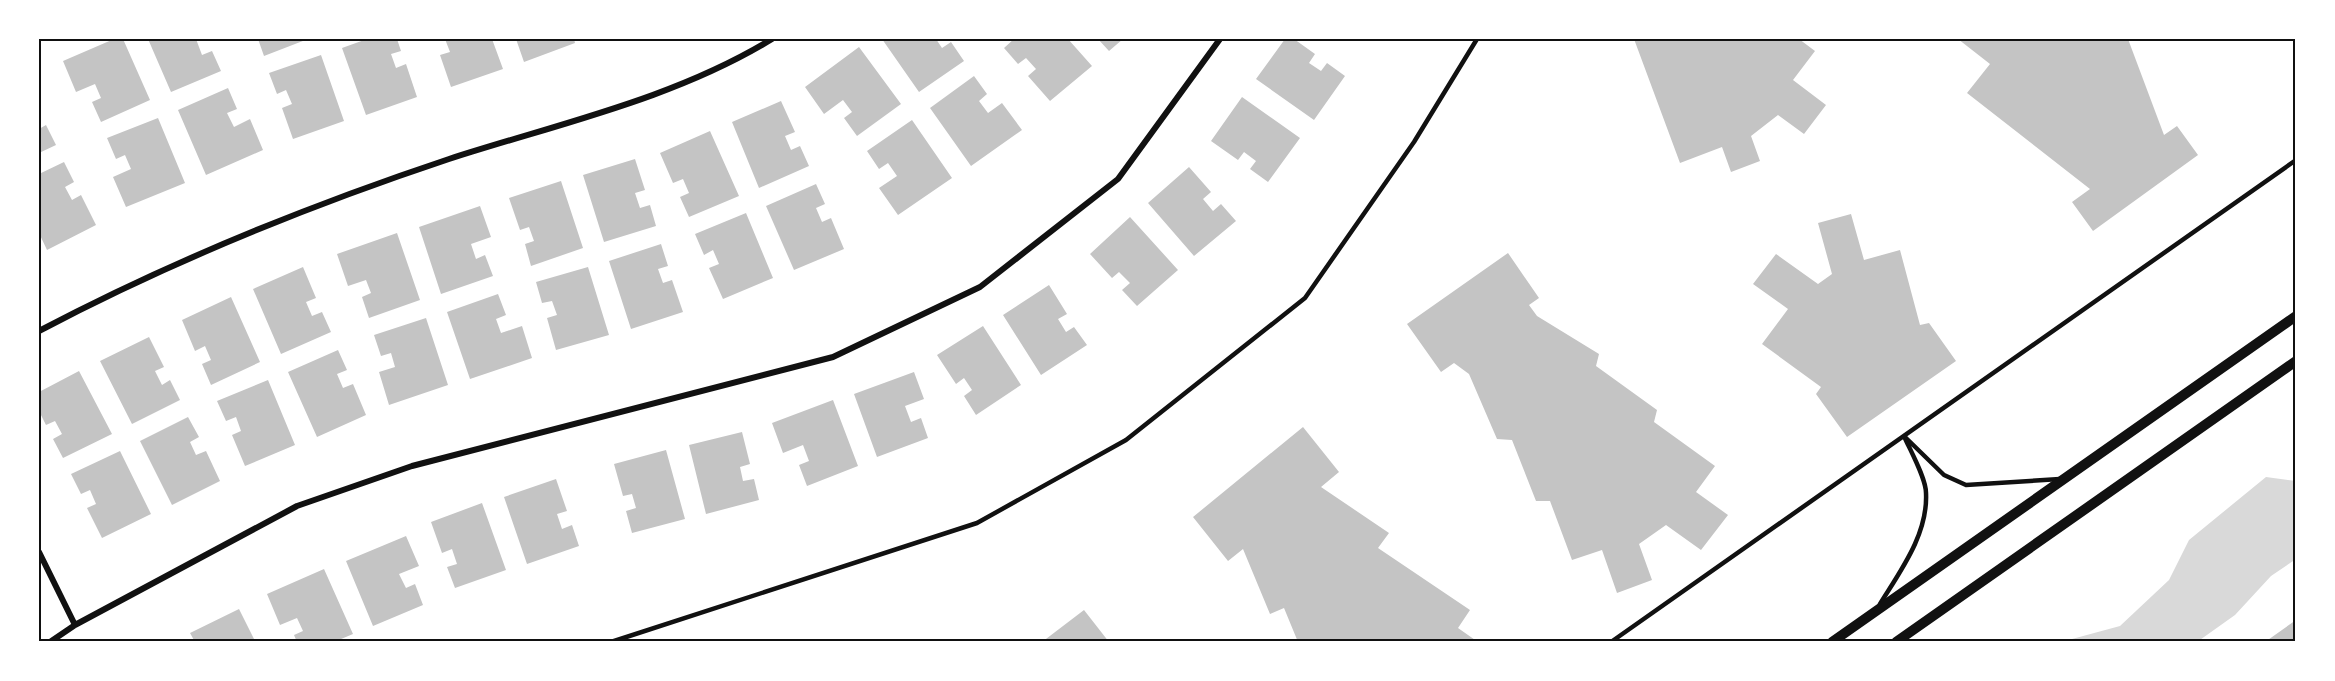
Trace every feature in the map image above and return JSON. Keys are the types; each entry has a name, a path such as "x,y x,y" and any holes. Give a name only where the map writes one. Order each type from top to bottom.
{"street":[{"path":"39,332 124,289 237,238 325,203 449,160 615,108 706,72 772,39"},
{"path":"50,642 75,625 297,506 412,466 833,357 980,287 1118,179 1220,39"},
{"path":"1832,642 2296,316"},
{"path":"1896,642 2296,361"},
{"path":"39,552 75,625"}],"lane":[{"path":"611,642 977,523 1126,440 1305,298 1414,142 1477,39"},
{"path":"1611,642 2296,160"},
{"path":"1904,436 1944,475 1966,485 2064,479"},
{"path":"1875,612 1912,552 1923,523 1927,491 1904,436"}],"shaded area":[{"path":"2266,477 2296,481 2296,559 2271,576 2235,615 2197,642 2061,642 2120,626 2169,580 2189,540"}],"building":[{"path":"114,39 123,39 150,100 101,122 92,102 101,98 95,84 76,92 63,61"},
{"path":"148,39 196,39 202,55 212,51 221,71 171,92"},
{"path":"258,39 308,39 264,56"},
{"path":"367,39 397,39 401,51 391,54 396,68 406,64 417,97 366,115 342,48"},
{"path":"445,39 492,39 503,69 451,87 440,55 450,52"},
{"path":"516,39 574,39 575,43 524,62"},
{"path":"882,39 936,39 942,48 951,42 964,61 919,92"},
{"path":"1014,39 1068,39 1092,66 1050,101 1028,76 1036,69 1026,58 1018,64 1004,48"},
{"path":"1098,39 1123,39 1109,51"},
{"path":"1285,39 1294,39 1315,54 1309,63 1321,71 1327,63 1345,76 1314,120 1256,79"},
{"path":"1634,39 1799,39 1815,51 1793,80 1826,105 1804,134 1778,115 1751,136 1760,161 1731,172 1722,147 1680,163"},
{"path":"1958,39 2128,39 2164,135 2177,126 2198,155 2093,231 2072,202 2090,189 1967,93 1990,64"},
{"path":"859,47 901,104 857,136 844,118 852,112 843,100 824,114 805,87"},
{"path":"321,55 344,121 293,139 282,108 292,104 286,90 277,94 269,73"},
{"path":"974,76 987,94 979,101 988,113 1002,103 1022,130 971,166 930,108"},
{"path":"228,88 237,109 227,113 234,127 250,119 263,150 206,175 178,110"},
{"path":"1242,97 1300,138 1268,182 1250,169 1256,161 1244,152 1238,160 1211,141"},
{"path":"781,101 795,132 785,136 791,150 800,146 809,166 759,188 732,122"},
{"path":"158,118 185,183 126,207 113,177 131,169 125,155 116,159 107,138"},
{"path":"912,120 952,178 898,215 879,188 897,176 888,163 879,169 867,151"},
{"path":"46,125 56,145 39,153 39,129"},
{"path":"710,131 739,196 689,217 680,197 689,193 683,179 673,183 660,153"},
{"path":"635,159 645,190 635,193 640,208 650,205 656,226 604,242 583,175"},
{"path":"64,162 74,182 65,187 72,200 81,195 96,225 47,250 39,233 39,174"},
{"path":"1189,167 1211,192 1203,199 1213,211 1221,204 1236,221 1194,256 1148,203"},
{"path":"561,181 583,248 531,266 525,244 534,241 529,227 520,230 509,198"},
{"path":"816,184 825,204 816,208 822,222 831,218 844,249 794,270 766,206"},
{"path":"480,206 491,237 471,244 476,259 485,255 493,276 441,294 419,227"},
{"path":"746,213 773,278 723,299 709,268 719,264 713,250 704,255 695,234"},
{"path":"1851,214 1864,260 1900,250 1920,325 1929,323 1956,361 1847,437 1816,394 1821,387 1762,344 1788,309 1753,284 1776,254 1818,284 1832,274 1818,223"},
{"path":"1130,217 1178,270 1137,306 1122,290 1130,283 1119,272 1112,278 1090,254"},
{"path":"397,233 420,300 369,318 362,297 371,293 366,280 348,286 337,254"},
{"path":"661,244 668,266 658,269 663,283 672,280 683,312 631,329 609,261"},
{"path":"1508,253 1539,298 1529,305 1537,316 1599,354 1596,366 1657,410 1654,422 1715,466 1696,492 1728,515 1701,550 1666,525 1639,544 1652,580 1617,593 1602,550 1572,560 1550,501 1536,501 1512,440 1497,439 1469,374 1454,363 1441,372 1407,324"},
{"path":"303,267 316,298 306,302 312,316 322,312 331,332 281,354 253,289"},
{"path":"588,267 609,335 556,350 547,318 557,315 552,301 542,303 536,282"},
{"path":"1049,285 1067,314 1058,319 1066,332 1074,327 1087,345 1041,375 1003,315"},
{"path":"498,294 506,315 496,319 501,333 522,326 532,358 470,379 447,312"},
{"path":"231,297 260,362 211,385 202,364 211,360 205,346 195,351 182,320"},
{"path":"426,318 448,385 389,405 379,372 395,367 391,353 381,356 374,335"},
{"path":"983,326 1021,385 976,415 964,396 972,390 964,378 956,384 937,355"},
{"path":"149,337 164,367 155,371 162,385 170,380 180,400 132,424 100,361"},
{"path":"338,350 347,370 337,374 343,388 353,384 366,415 317,437 288,372"},
{"path":"79,371 112,434 63,458 53,439 62,434 55,421 46,425 39,411 39,392"},
{"path":"914,372 924,399 905,406 911,422 921,418 928,438 877,457 854,394"},
{"path":"268,380 295,445 245,466 232,435 241,431 236,417 226,421 217,401"},
{"path":"833,400 858,466 807,486 799,465 809,461 803,445 783,453 772,423"},
{"path":"188,417 199,437 190,442 196,455 206,451 220,481 172,505 140,441"},
{"path":"1303,427 1339,472 1321,487 1389,533 1378,548 1470,610 1458,628 1478,642 1298,642 1284,608 1270,614 1243,549 1228,561 1193,517"},
{"path":"742,432 750,464 740,467 743,481 754,479 759,500 706,514 689,445"},
{"path":"666,450 685,519 632,533 626,511 636,508 632,494 623,496 614,464"},
{"path":"120,451 151,514 102,538 87,508 96,504 90,490 81,494 71,474"},
{"path":"556,479 567,511 557,514 562,529 572,525 579,546 527,564 504,497"},
{"path":"482,503 506,570 455,588 447,567 457,564 452,549 442,553 431,522"},
{"path":"406,536 419,566 399,574 406,588 415,584 423,605 373,626 346,561"},
{"path":"324,569 353,634 334,642 297,642 294,635 303,631 297,618 280,625 267,594"},
{"path":"239,609 254,639 247,642 195,642 190,633"},
{"path":"1084,610 1109,642 1042,642"},
{"path":"2296,620 2296,642 2265,642"}]}
